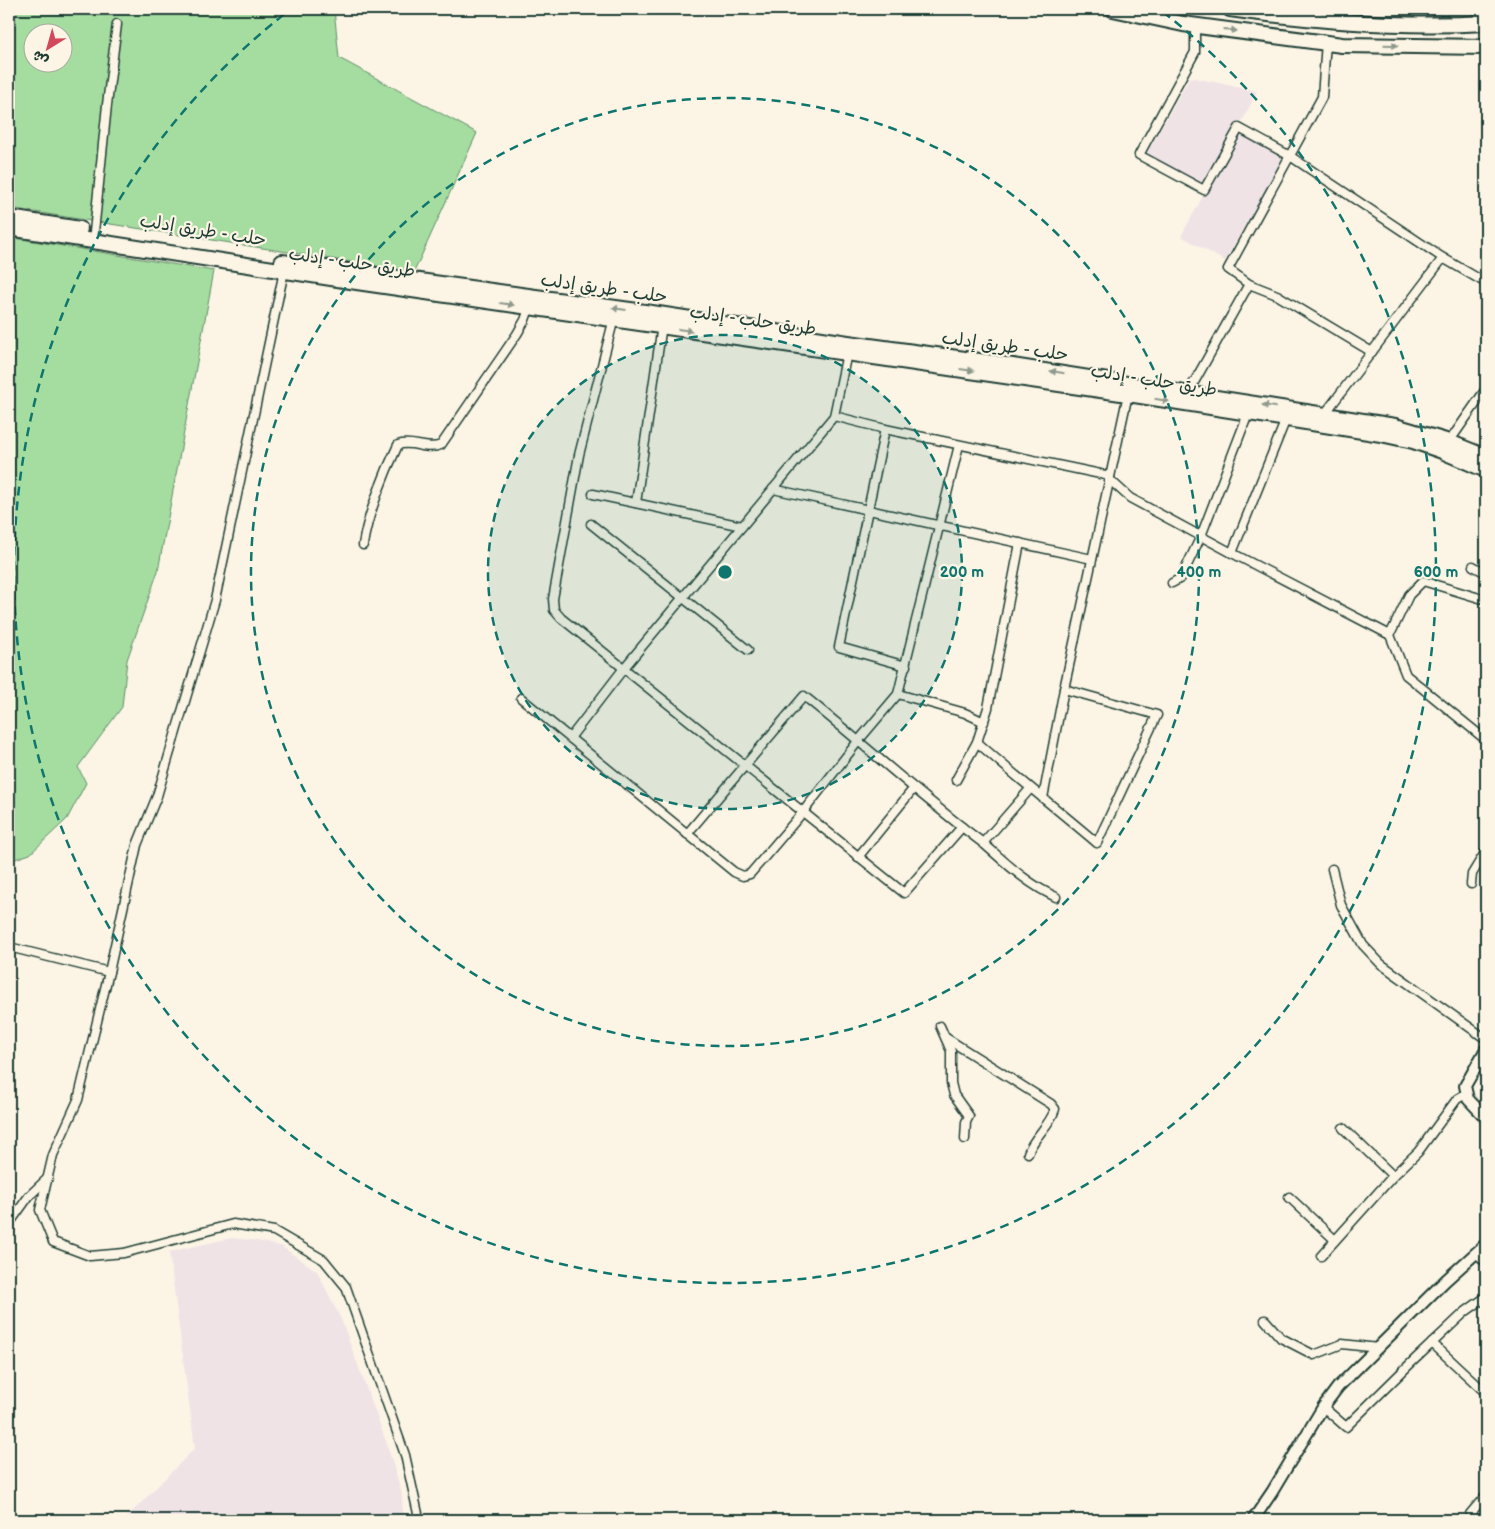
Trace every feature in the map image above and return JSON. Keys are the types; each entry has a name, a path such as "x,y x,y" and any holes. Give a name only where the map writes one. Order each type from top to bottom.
{"highway":[{"path":"1113,9 1195,26 1342,45 1486,47"},
{"path":"1230,9 1271,15 1362,22 1483,23"},
{"name":"حلب - طريق إدلب","path":"9,218 285,267"},
{"name":"طريق حلب - إدلب","path":"9,228 848,348 1381,434 1413,441 1485,468"},
{"name":"حلب - طريق إدلب","path":"848,348 994,362 1394,426 1449,442 1485,468"}],"street":[{"path":"1479,9 1483,23"},
{"path":"94,232 117,24"},
{"path":"1195,26 1196,52 1139,155 1204,190 1239,128 1290,156 1443,258 1486,283"},
{"path":"1326,42 1322,97 1228,269 1249,284 1277,295 1372,352"},
{"path":"1324,415 1443,258"},
{"path":"285,267 215,600 157,796 137,844 78,1100 53,1155 40,1210 53,1242 90,1256 124,1253 233,1224 274,1231 324,1260 346,1287 405,1455 418,1520"},
{"path":"1188,393 1249,284"},
{"path":"363,545 365,531 398,445 405,443 434,448 441,445 517,334 525,320 530,302"},
{"path":"612,326 579,455 553,600 554,610 561,618 904,892 962,827"},
{"path":"636,503 661,332"},
{"path":"570,738 624,668 834,416 848,348"},
{"path":"1449,442 1486,388"},
{"path":"1044,798 1064,690 1128,394"},
{"path":"1172,583 1181,578 1201,536 1248,414"},
{"path":"834,416 884,429 1110,478 1130,498 1390,635 1406,675 1486,740"},
{"path":"1232,553 1286,419"},
{"path":"884,429 839,647 906,666"},
{"path":"521,698 734,872 743,876 750,874 804,812 859,740 898,694 959,445"},
{"path":"773,488 1092,559"},
{"path":"593,494 742,526"},
{"path":"591,524 748,650"},
{"path":"956,780 977,742 988,708 1020,543"},
{"path":"1473,566 1486,573"},
{"path":"1390,635 1409,595 1422,581 1486,600"},
{"path":"977,742 1030,789 1044,798 1097,843 1157,715 1064,690"},
{"path":"898,694 965,713 984,722"},
{"path":"687,834 804,696 859,740 914,788 984,843 1027,882 1039,890 1056,897"},
{"path":"858,857 914,788"},
{"path":"984,843 1030,789"},
{"path":"1471,884 1472,874 1486,850"},
{"path":"1332,870 1341,906 1363,945 1381,964 1486,1039"},
{"path":"9,947 109,972"},
{"path":"940,1026 951,1051 951,1083 954,1095 969,1116 966,1122 966,1138"},
{"path":"946,1038 1051,1104 1055,1109 1053,1116 1032,1143 1028,1153"},
{"path":"1486,1049 1465,1086 1468,1099 1486,1118"},
{"path":"1321,1256 1393,1176 1418,1152 1457,1098 1467,1093"},
{"path":"1343,1128 1393,1176"},
{"path":"9,1224 29,1196 48,1178"},
{"path":"1289,1197 1335,1240"},
{"path":"1253,1520 1338,1387 1446,1280 1486,1244"},
{"path":"1476,1252 1486,1263"},
{"path":"1323,1408 1346,1427 1465,1312 1486,1297"},
{"path":"1265,1320 1281,1338 1314,1356 1342,1344 1378,1348"},
{"path":"1432,1344 1486,1392"},
{"path":"1470,1514 1486,1495"}],"shaded area":[{"path":"1190,77 1257,91 1242,122 1239,121 1206,183 1202,185 1146,154"},
{"path":"1238,133 1283,158 1225,261 1181,236"},
{"path":"231,1238 281,1246 317,1271 341,1319 387,1444 402,1494 403,1520 124,1520 195,1448 169,1252"}],"green space":[{"path":"9,9 334,9 339,58 477,133 414,272 9,208"},
{"path":"9,237 214,271 158,571 127,660 122,707 78,767 86,783 67,819 30,854 9,861"}]}
